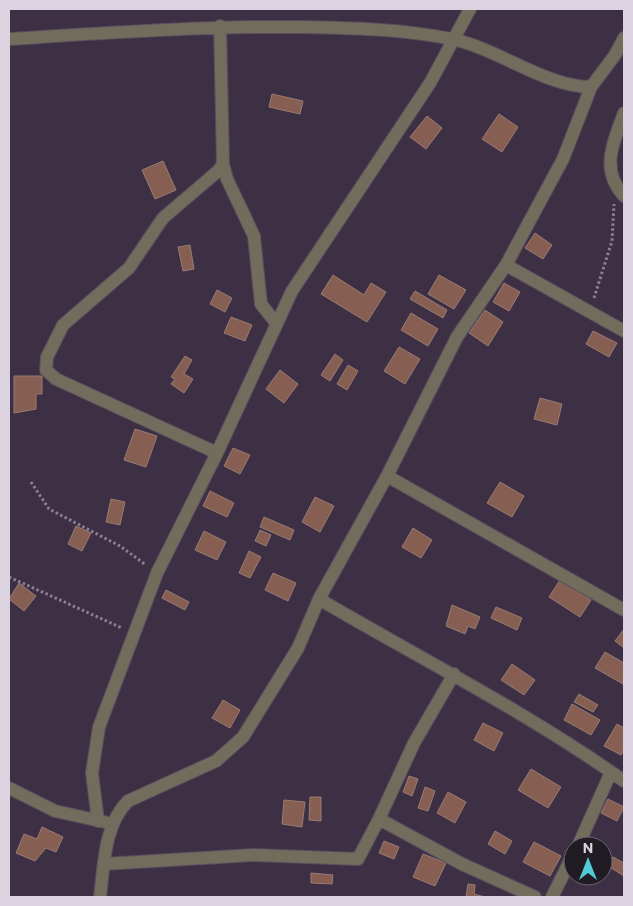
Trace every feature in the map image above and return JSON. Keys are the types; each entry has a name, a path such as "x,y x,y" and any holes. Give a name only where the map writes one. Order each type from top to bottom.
{"street":[{"path":"98,821 92,774 100,727 157,573 217,453 292,291 430,83 470,9"},
{"path":"220,26 223,164 227,179 254,236 261,304 276,323"},
{"path":"9,39 220,26 364,28 453,40 513,61 554,81 572,87 591,87"},
{"path":"100,897 104,864 113,823 119,810 128,801 216,761 243,737 298,648 319,599 387,476 457,337 506,265 563,159 591,87 619,58 624,38"},
{"path":"624,113 614,141 609,171 615,186 624,196"},
{"path":"217,453 56,379 46,370 47,357 63,325 129,268 163,218 218,171 223,164"},
{"path":"506,265 624,331"},
{"path":"387,476 624,610"},
{"path":"319,599 389,640 454,674 624,781"},
{"path":"104,864 253,855 358,859 380,820 414,743 454,674"},
{"path":"582,836 611,772"},
{"path":"9,788 55,811 113,823"},
{"path":"380,820 462,864 536,897"},
{"path":"552,897 563,876"}],"path":[{"path":"590,312 612,241 615,186"},
{"path":"31,482 49,510 120,546 157,573"},
{"path":"9,577 134,634"}],"building":[{"path":"272,94 303,101 300,114 269,107"},
{"path":"499,114 518,127 502,152 482,139"},
{"path":"427,116 442,128 426,149 410,137"},
{"path":"163,161 176,190 155,199 142,170"},
{"path":"535,233 552,245 543,259 525,248"},
{"path":"190,245 194,269 183,271 178,247"},
{"path":"333,275 364,295 371,283 386,292 367,322 321,294"},
{"path":"439,275 466,290 454,309 428,294"},
{"path":"504,283 520,292 509,311 493,302"},
{"path":"217,290 232,298 225,312 210,304"},
{"path":"415,291 447,310 443,318 410,299"},
{"path":"485,310 503,322 488,346 469,333"},
{"path":"411,313 438,329 428,346 401,330"},
{"path":"231,317 252,325 245,341 224,333"},
{"path":"593,331 617,343 609,357 586,344"},
{"path":"399,347 420,359 405,384 384,371"},
{"path":"335,354 343,360 330,381 321,375"},
{"path":"185,356 192,360 184,374 193,379 184,393 171,384 175,379 171,377"},
{"path":"348,365 358,371 347,390 337,384"},
{"path":"280,370 298,384 284,403 266,389"},
{"path":"14,376 42,376 42,394 36,394 36,409 14,413"},
{"path":"540,398 562,404 557,425 534,419"},
{"path":"135,429 157,436 146,467 124,460"},
{"path":"233,448 250,455 240,474 224,466"},
{"path":"500,482 524,496 512,517 487,503"},
{"path":"210,491 234,503 227,517 203,506"},
{"path":"315,497 334,506 320,532 302,522"},
{"path":"111,499 125,502 120,525 106,522"},
{"path":"264,517 294,530 290,540 260,527"},
{"path":"76,526 91,533 82,551 68,544"},
{"path":"413,528 432,540 421,558 402,547"},
{"path":"260,530 271,535 266,546 255,541"},
{"path":"204,531 226,542 217,560 195,550"},
{"path":"249,551 261,557 250,578 239,573"},
{"path":"273,573 296,583 288,601 265,590"},
{"path":"560,580 591,600 580,617 549,597"},
{"path":"19,583 36,596 24,611 9,599"},
{"path":"166,590 189,602 185,610 162,598"},
{"path":"452,605 480,617 475,629 468,626 465,634 446,626"},
{"path":"496,607 522,618 517,630 491,618"},
{"path":"624,629 624,648 615,641"},
{"path":"605,652 624,663 623,684 595,668"},
{"path":"512,664 535,680 524,695 501,680"},
{"path":"579,694 598,705 593,712 574,702"},
{"path":"223,700 240,710 230,728 212,718"},
{"path":"572,704 600,720 591,735 564,720"},
{"path":"483,723 503,733 494,751 474,740"},
{"path":"617,724 624,728 624,749 621,755 604,746"},
{"path":"531,769 561,787 548,808 518,790"},
{"path":"409,776 418,779 412,796 403,792"},
{"path":"425,787 435,791 428,811 418,808"},
{"path":"448,792 466,802 455,823 437,813"},
{"path":"310,797 321,797 321,821 309,820"},
{"path":"608,799 624,807 617,821 601,813"},
{"path":"284,800 305,802 302,827 282,824"},
{"path":"42,827 63,837 56,852 46,848 35,861 16,853 24,834 37,839"},
{"path":"495,831 512,841 505,854 488,844"},
{"path":"384,841 399,847 394,859 379,853"},
{"path":"534,842 561,856 550,876 523,862"},
{"path":"423,854 446,863 435,886 413,877"},
{"path":"613,857 624,863 624,876 613,869"},
{"path":"311,873 333,875 332,884 311,883"},
{"path":"468,884 475,885 474,894 485,897 466,897"}]}
